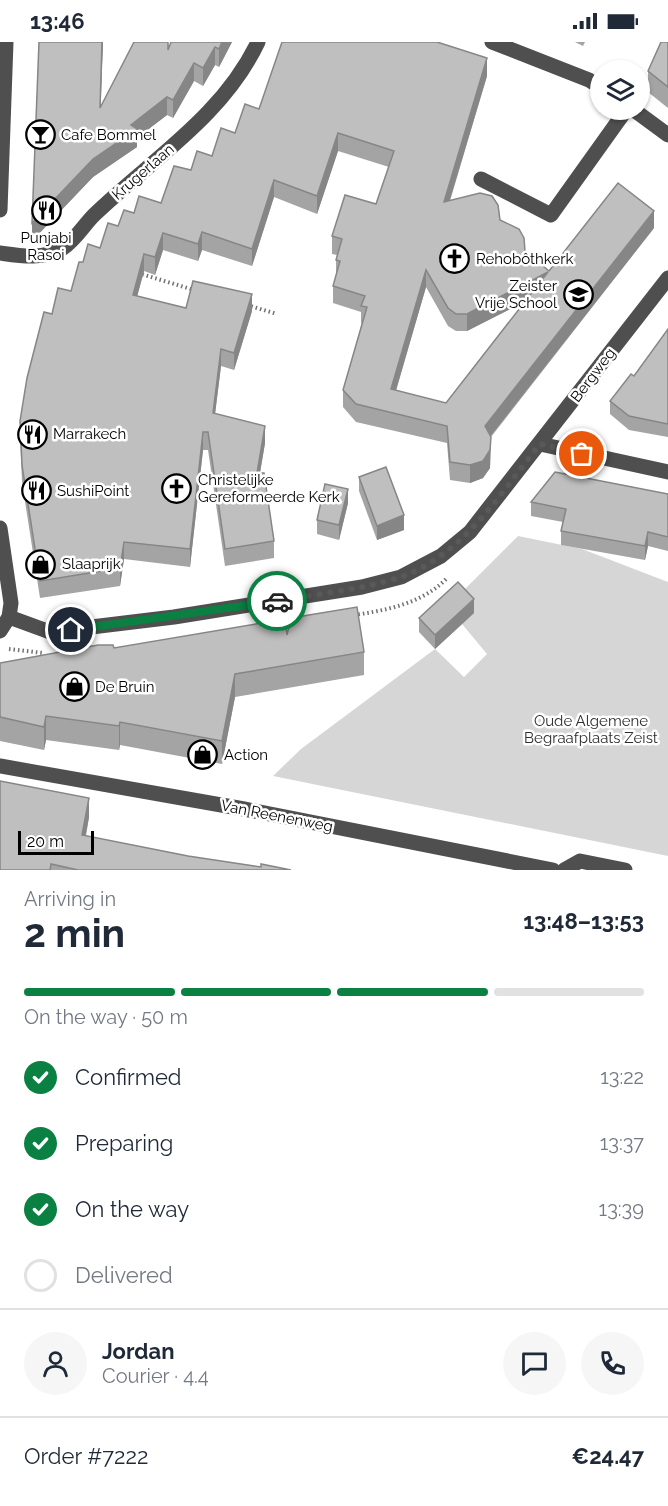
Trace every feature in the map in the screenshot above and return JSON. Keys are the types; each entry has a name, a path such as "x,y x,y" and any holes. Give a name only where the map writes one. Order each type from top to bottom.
{"street":[{"path":"0,210 6,42"},
{"name":"Krugerlaan","path":"0,253 28,257 46,255 63,248 94,215 183,137 226,93 258,42"},
{"path":"492,42 590,81"},
{"path":"481,179 551,215 619,120"},
{"path":"647,120 668,135"},
{"name":"Bergweg","path":"9,617 50,632 174,617 362,587 400,577 441,556 470,532 668,278"},
{"path":"540,444 668,472"},
{"path":"0,528 11,603 9,617 0,630"},
{"name":"Van Reenenweg","path":"0,766 244,809 553,870"},
{"path":"564,870 580,861 625,870"}],"path":[{"path":"128,270 196,290"},
{"path":"239,303 277,314"}],"green space":[{"name":"Oude Algemene Begraafplaats Zeist","path":"518,536 582,549 668,582 668,856 273,776 301,749 435,649 464,677 487,654 462,624 458,596"}],"building":[{"path":"39,42 102,42 100,108 134,42 168,42 168,50 171,42 222,42 219,49 215,47 203,68 194,63 173,100 167,97 131,125 137,129 93,159 32,223"},
{"path":"282,42 437,42 487,58 444,202 480,193 492,196 498,205 500,220 519,229 524,238 525,251 549,271 618,183 654,211 485,426 491,437 490,450 483,461 470,465 450,462 447,426 356,404 343,390 367,307 361,306 365,296 333,286 340,261 336,260 342,239 332,236 345,195 376,204 394,151 338,133 317,196 274,180 252,249 202,232 198,244 163,233 155,257 144,254 133,295 186,308 193,281 252,294 234,353 221,349 213,413 265,426 257,473 264,473 274,541 225,549 208,432 203,432 190,549 124,542 120,568 40,581 22,465 20,421 27,378 44,312 52,314 58,288 71,291 79,262 83,262 88,244 100,248 108,223 118,226 124,210 134,213 139,196 161,203 174,166 191,170 197,151 212,156 221,128 235,133 245,104 259,109","holes":["426,270 448,308 456,314 467,314 548,272 446,403 391,389"]},
{"path":"661,42 668,42 668,87 650,73 650,67"},
{"path":"668,329 668,424 629,416 610,401 631,374 634,376"},
{"path":"386,467 404,515 377,526 359,477"},
{"path":"555,472 668,494 668,537 648,532 645,546 561,531 566,509 531,502"},
{"path":"325,484 348,489 339,525 317,520"},
{"path":"458,582 474,599 435,635 419,618"},
{"path":"357,607 364,652 235,674 222,741 120,722 119,726 46,716 44,727 0,717 0,663 98,645 113,645 114,648 285,619 287,635 291,618"},
{"path":"0,781 89,798 82,835 188,856 261,867 261,864 291,870 78,870 51,864 50,870 0,870"}],"way so far":[{"path":"277,601 362,587 400,577 441,556 470,532 540,444 582,454"}],"place":[{"name":"Cafe Bommel","path":"40,135"},
{"name":"Punjabi Rasoi","path":"46,211"},
{"name":"Rehobôthkerk","path":"455,259"},
{"name":"Zeister Vrije School","path":"578,295"},
{"name":"Marrakech","path":"32,434"},
{"name":"Christelijke Gereformeerde Kerk","path":"177,489"},
{"name":"SushiPoint","path":"36,491"},
{"name":"Slaaprijk","path":"41,564"},
{"name":"De Bruin","path":"74,687"},
{"name":"Action","path":"203,755"}],"route":[{"path":"71,630 277,601"}]}
